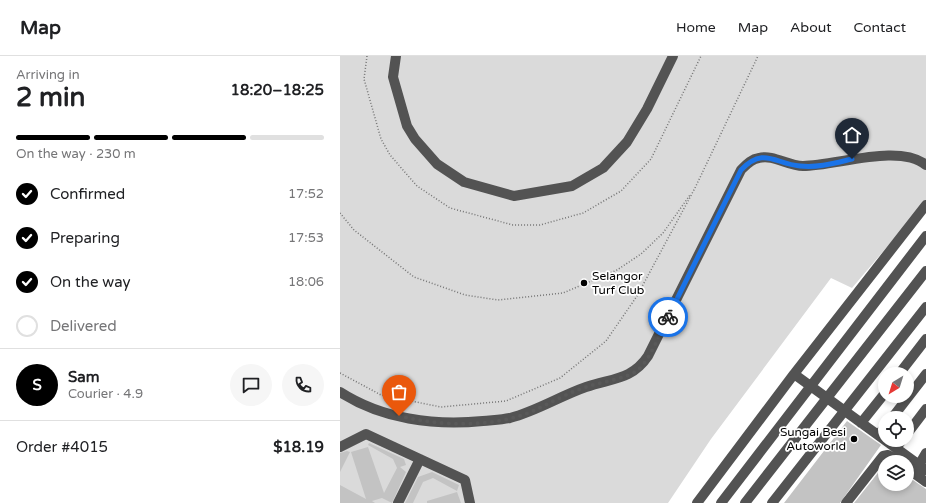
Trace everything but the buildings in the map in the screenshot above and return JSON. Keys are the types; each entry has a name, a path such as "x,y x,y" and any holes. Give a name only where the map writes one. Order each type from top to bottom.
{"lane":[{"path":"396,56 393,77 407,126 415,139 437,164 464,182 514,196 572,186 602,168 626,142 647,109 673,56"},
{"path":"340,392 351,399 387,414 425,422 460,424 509,419 530,412 585,387 629,374 642,365 648,356 741,170 748,163 759,157 770,157 801,166 820,166 852,159 881,156 908,157 919,160 926,165"},
{"path":"697,503 794,374 926,205"},
{"path":"721,503 926,236"},
{"path":"745,503 926,271"},
{"path":"772,503 926,307"},
{"path":"905,367 926,340"},
{"path":"794,374 878,436"},
{"path":"897,411 926,374"},
{"path":"861,423 878,402"},
{"path":"914,425 926,409"},
{"path":"340,447 366,434 466,480 470,503"},
{"path":"902,447 923,468"},
{"path":"923,468 926,453"},
{"path":"398,503 420,459"},
{"path":"846,503 878,462"},
{"path":"914,473 926,482"}],"path":[{"path":"367,56 364,79 381,139 390,155 417,186 450,208 513,225 540,224 583,213 621,191 651,159 701,56"},
{"path":"340,373 381,394 441,407 506,400 560,378 606,341 637,296 695,188 758,56"},
{"path":"340,213 354,230 414,277 465,295 498,300 564,293 617,270 641,254 663,233 695,188"}],"shaded area":[{"name":"Selangor Turf Club","path":"340,56 926,56 926,201 852,288 831,278 711,439 668,503 340,503"}],"way so far":[{"path":"399,416 425,422 460,424 509,419 530,412 585,387 636,371 648,356 668,317"}],"place":[{"name":"Selangor Turf Club","path":"584,283"},
{"name":"Sungai Besi Autoworld","path":"854,439"}],"route":[{"path":"668,317 741,170 748,163 759,157 770,157 791,165 820,166 852,159"}]}
